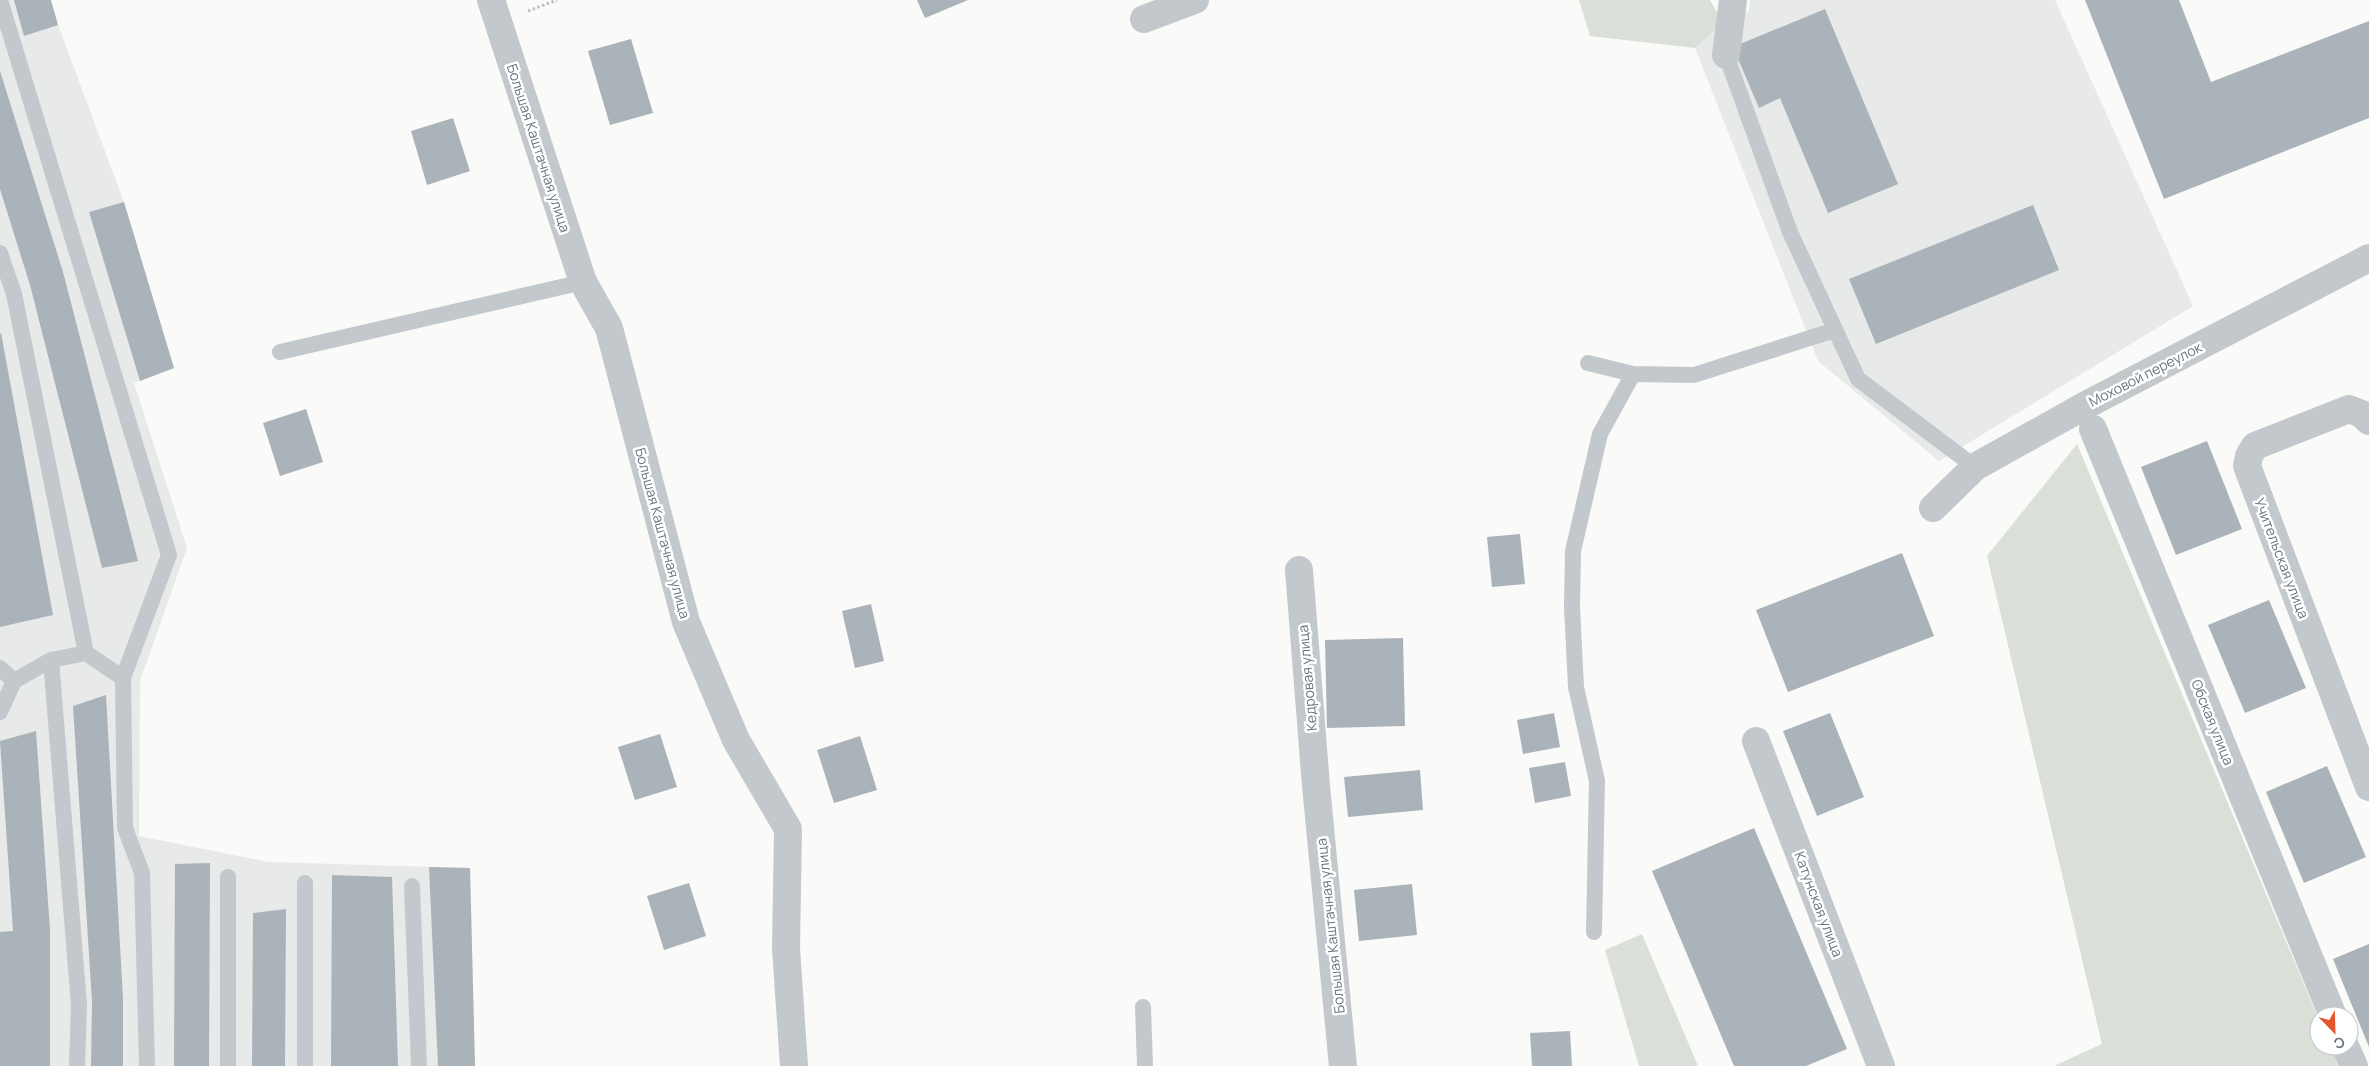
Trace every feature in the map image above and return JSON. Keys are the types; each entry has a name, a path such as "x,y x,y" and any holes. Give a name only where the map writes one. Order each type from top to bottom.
{"street":[{"name":"Большая Каштачная улица","path":"491,0 583,282 609,328 686,622 736,740 788,829 786,948 794,1066"},
{"path":"1144,19 1194,0"},
{"path":"1726,55 1733,0"},
{"name":"Моховой переулок","path":"1933,508 1975,467 2086,405 2369,258"},
{"name":"Учительская улица","path":"2369,421 2362,414 2349,408 2255,446 2246,466 2369,787"},
{"name":"Обская улица","path":"2093,429 2329,1006"},
{"name":"Кедровая улица","path":"1298,570 1316,786"},
{"name":"Катунская улица","path":"1756,742 1881,1066"},
{"name":"Большая Каштачная улица","path":"1316,786 1343,1066"}],"lane":[{"path":"0,0 169,555 123,678 125,828 142,873 147,1066"},
{"path":"1726,55 1790,232 1858,379 1975,467"},
{"path":"0,253 14,294 86,653 123,678"},
{"path":"280,352 583,282"},
{"path":"1588,363 1633,374 1694,375 1835,330"},
{"path":"1594,932 1596,780 1576,687 1572,607 1573,551 1600,434 1633,374"},
{"path":"0,712 14,681 51,660 86,653"},
{"path":"51,660 79,1005 77,1066"},
{"path":"0,668 14,681"},
{"path":"228,877 228,1066"},
{"path":"305,1066 306,884"},
{"path":"412,886 419,1066"},
{"path":"1142,1007 1145,1066"}],"shaded area":[{"path":"0,0 51,0 58,25 124,202 174,368 134,383 187,548 140,681 139,836 269,862 470,868 475,1066 0,1066"},
{"path":"1579,0 1710,0 1723,23 1695,48 1590,36"},
{"path":"1750,0 2055,0 2193,306 1939,461 1818,361 1695,48 1723,23 1749,11"},
{"path":"2077,444 2313,1006 2309,1006 2309,1056 2334,1056 2338,1066 2054,1066 2102,1044 1987,556"},
{"path":"1642,934 1698,1066 1639,1066 1605,950"}],"building":[{"path":"14,0 51,0 58,25 24,36"},
{"path":"917,0 968,0 925,18"},
{"path":"2085,0 2179,0 2211,82 2369,21 2369,118 2164,199"},
{"path":"1825,9 1898,184 1828,213 1780,98 1759,108 1733,47"},
{"path":"631,39 653,113 610,125 588,51"},
{"path":"0,71 63,272 138,561 102,568 30,285 0,189"},
{"path":"453,118 470,171 427,185 411,131"},
{"path":"124,202 174,368 140,381 89,212"},
{"path":"2033,205 2059,270 1876,344 1849,279"},
{"path":"0,334 53,615 0,627"},
{"path":"306,409 323,462 280,476 263,423"},
{"path":"2207,441 2242,529 2176,555 2141,467"},
{"path":"1520,534 1525,584 1492,587 1487,537"},
{"path":"1902,553 1934,636 1788,692 1756,610"},
{"path":"2269,600 2306,688 2245,713 2208,625"},
{"path":"871,604 884,661 855,668 842,611"},
{"path":"1403,638 1405,726 1327,728 1325,640"},
{"path":"106,695 123,999 123,1066 91,1066 92,1001 73,706"},
{"path":"1554,713 1560,747 1523,754 1517,720"},
{"path":"1830,713 1864,797 1817,816 1783,731"},
{"path":"36,731 50,930 50,1066 0,1066 0,932 13,931 0,741"},
{"path":"660,734 677,787 635,800 618,747"},
{"path":"860,736 877,790 834,803 817,750"},
{"path":"1565,762 1571,796 1535,803 1529,768"},
{"path":"2327,766 2366,857 2304,883 2266,792"},
{"path":"1420,770 1423,810 1348,817 1344,777"},
{"path":"1754,828 1847,1049 1806,1066 1734,1066 1652,871"},
{"path":"210,863 209,1066 174,1066 175,864"},
{"path":"429,867 470,868 475,1066 438,1066"},
{"path":"332,875 392,877 398,1066 331,1066"},
{"path":"689,883 706,936 664,950 647,896"},
{"path":"1412,884 1417,935 1359,941 1354,890"},
{"path":"286,909 285,1066 252,1066 253,913"},
{"path":"2369,944 2369,1047 2359,1023 2359,1006 2352,1006 2333,959"},
{"path":"1570,1031 1572,1066 1532,1066 1530,1033"}]}
